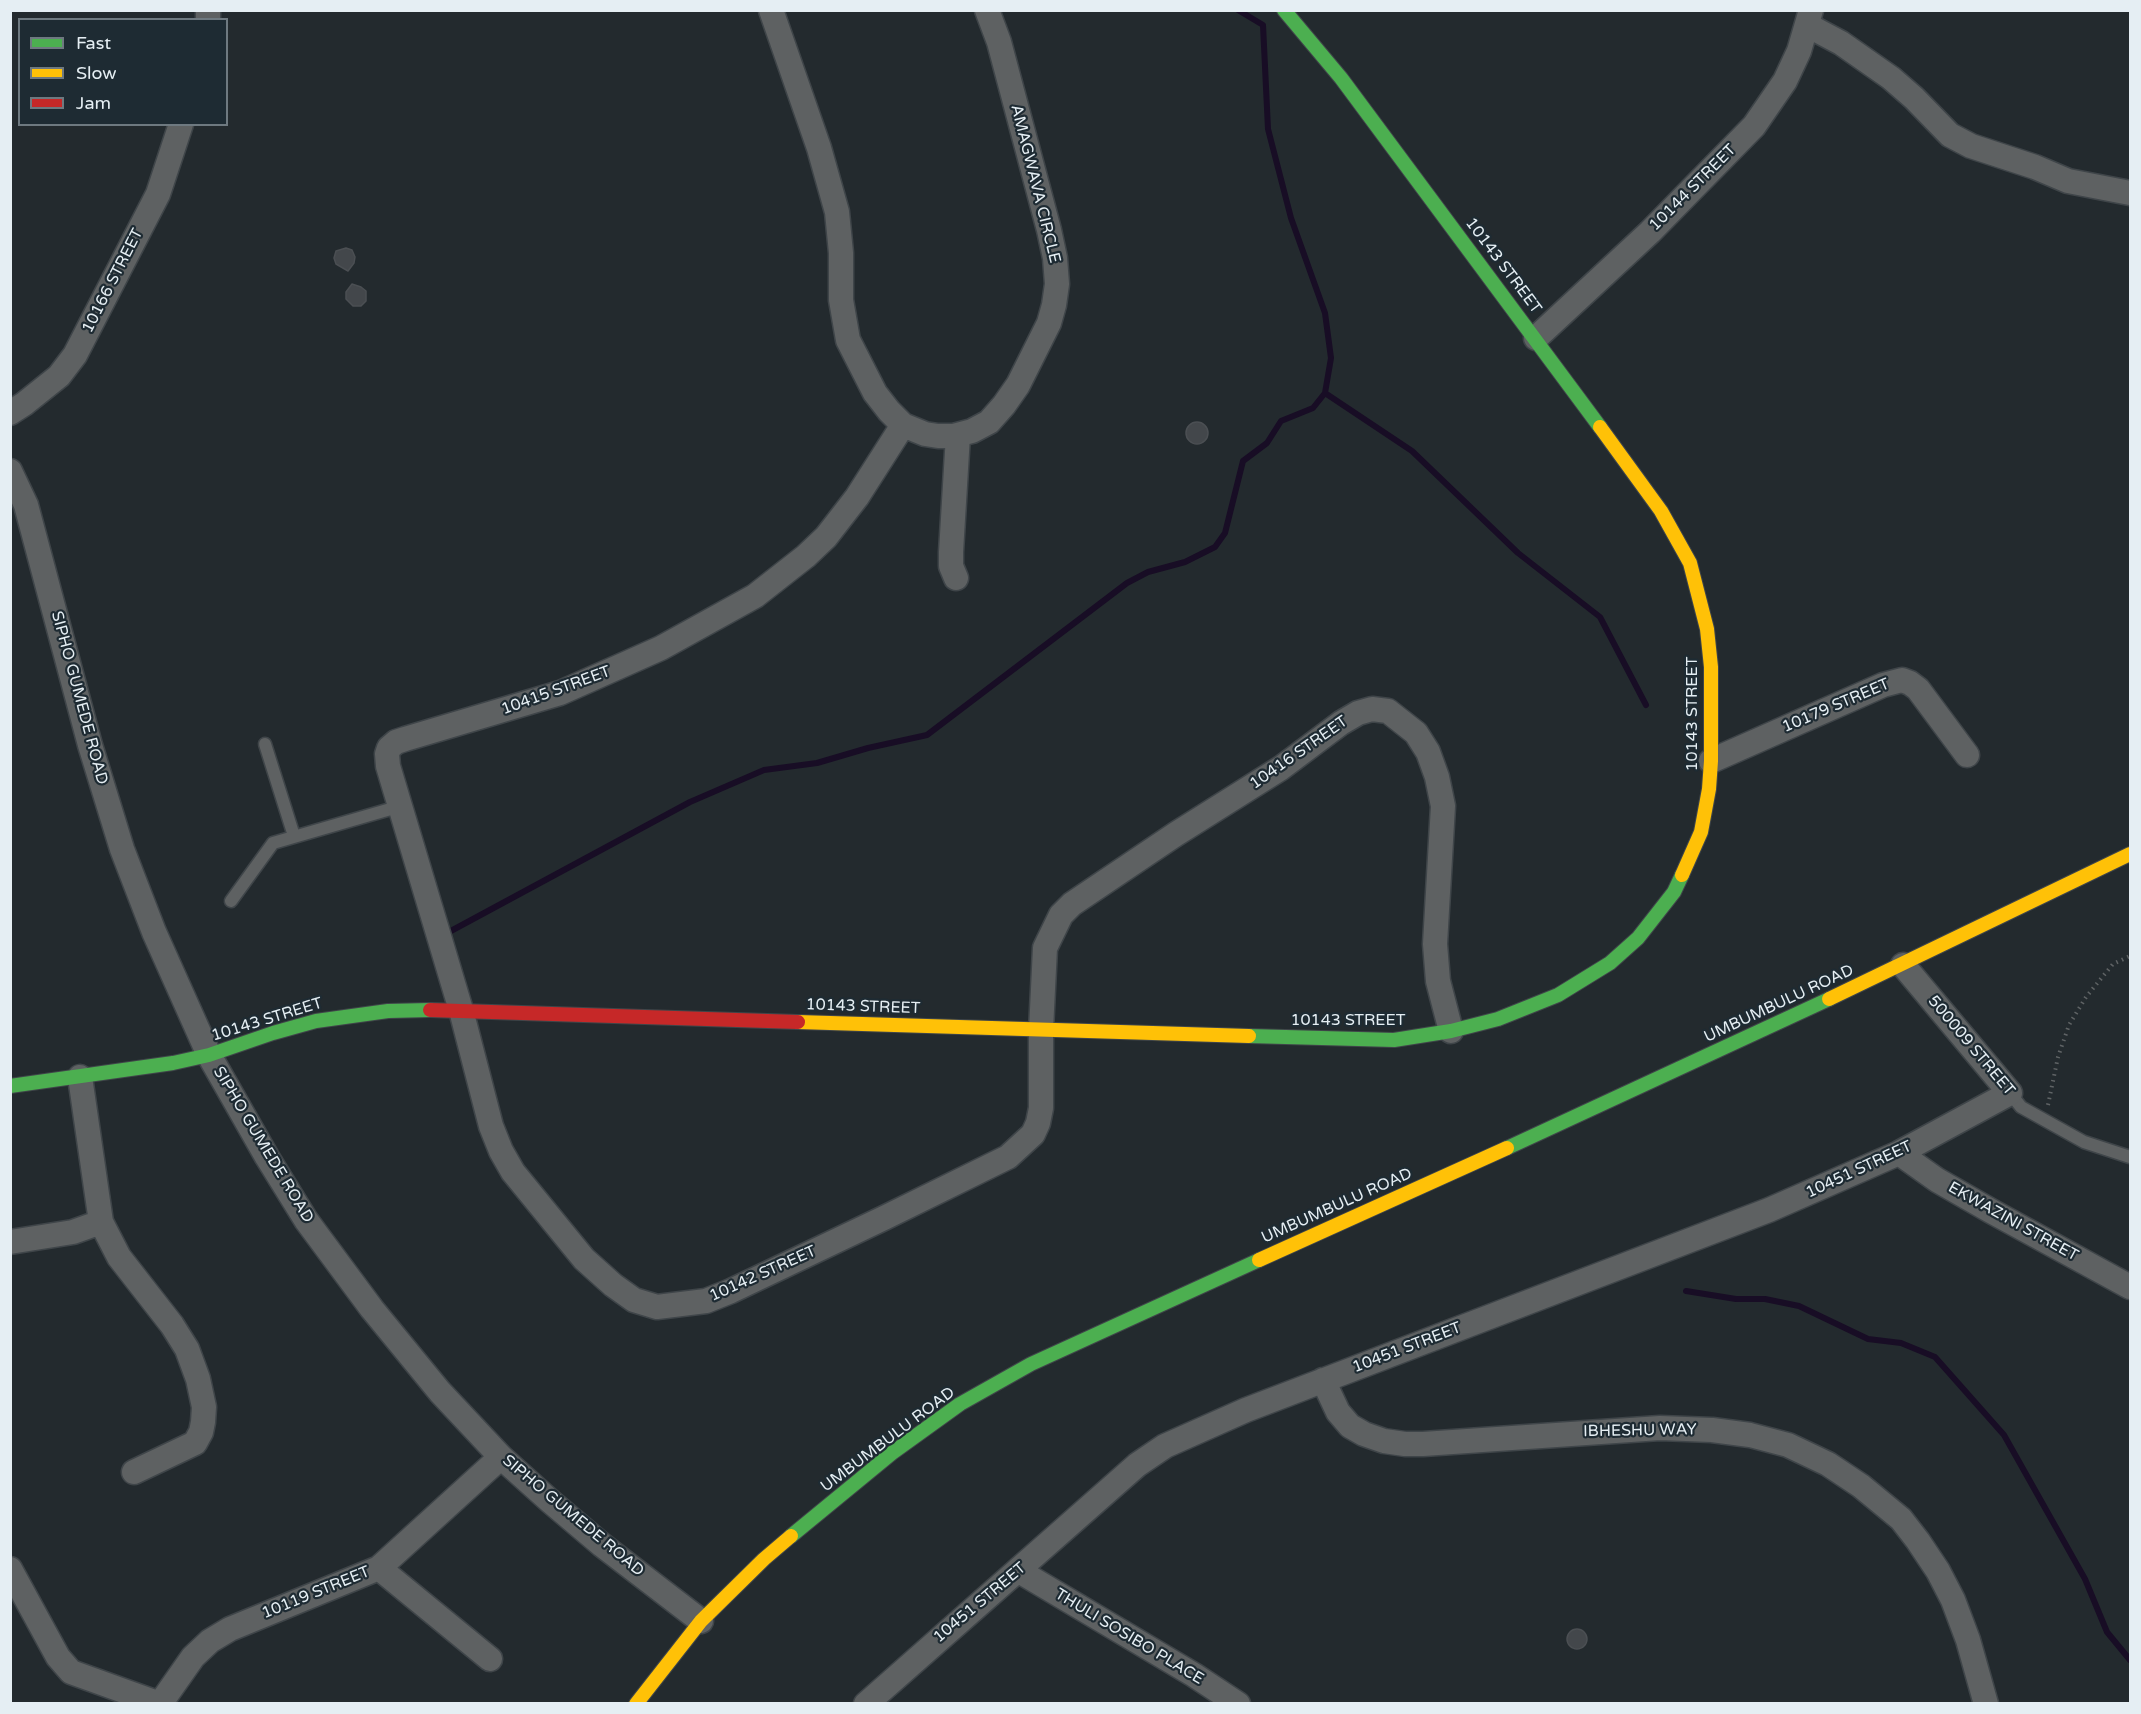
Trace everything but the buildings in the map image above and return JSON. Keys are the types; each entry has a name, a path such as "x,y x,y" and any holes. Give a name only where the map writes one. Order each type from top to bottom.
{"street":[{"name":"AMAGWAVA CIRCLE","path":"771,10 819,148 835,203 841,254 841,300 848,340 875,393 903,425 924,434 938,436 958,435 972,431 989,422 1004,405 1018,385 1049,323 1057,284 1055,258 1049,230 999,42 987,10"},
{"name":"10143 STREET","path":"10,1086 173,1063 209,1055 316,1021 388,1011 461,1010 1394,1040 1451,1031 1498,1019 1558,995 1610,963 1638,938 1674,892 1701,832 1711,761 1711,667 1707,629 1690,563 1661,511 1536,338 1341,78 1284,10"},
{"path":"1809,18 1891,78 1950,135 1971,146 2068,181 2130,193"},
{"name":"10144 STREET","path":"1536,338 1650,231 1754,126 1785,81 1799,51 1809,18"},
{"name":"10166 STREET","path":"10,413 59,376 75,355 158,194 180,126"},
{"name":"10415 STREET","path":"461,1010 388,766 389,748 396,742 560,693 661,648 755,596 806,556 826,537 857,497 903,425"},
{"path":"956,578 951,566 951,552 958,435"},
{"name":"SIPHO GUMEDE ROAD","path":"10,471 26,505 90,745 122,849 154,932 209,1055 267,1157 306,1220 372,1309 440,1392 501,1456 602,1545 701,1621"},
{"name":"10179 STREET","path":"1711,761 1883,685 1902,680 1918,689 1967,756"},
{"name":"10416 STREET","path":"1041,1030 1045,948 1061,915 1072,904 1281,768 1341,723 1358,713 1372,709 1388,711 1416,733 1428,752 1437,777 1443,806 1435,944 1438,981 1451,1031"},
{"name":"UMBUMBULU ROAD","path":"636,1704 701,1621 764,1559 892,1453 960,1404 1031,1364 1903,965 2130,854"},
{"name":"500009 STREET","path":"1903,965 2010,1093"},
{"name":"10142 STREET","path":"461,1010 491,1126 513,1172 584,1259 634,1300 657,1307 706,1300 731,1291 1008,1156 1033,1134 1038,1123 1041,1108 1041,1030"},
{"path":"80,1077 101,1222 119,1257 172,1325 187,1349 198,1379 204,1407 201,1432 195,1443 134,1472"},
{"name":"10451 STREET","path":"866,1704 1137,1465 1165,1446 1246,1410 1769,1210 1899,1153 2010,1093"},
{"name":"EKWAZINI STREET","path":"1899,1153 1937,1180 2130,1287"},
{"path":"10,1242 73,1232 101,1222"},
{"name":"IBHESHU WAY","path":"1323,1380 1338,1412 1350,1426 1384,1441 1423,1444 1660,1428 1712,1430 1750,1435 1788,1445 1827,1464 1861,1486 1901,1519 1938,1571 1953,1600 1968,1640 1986,1704"},
{"name":"10119 STREET","path":"160,1704 193,1657 210,1641 230,1629 379,1568 501,1456"},
{"path":"379,1568 490,1659"},
{"path":"10,1569 58,1657 71,1672 160,1704"},
{"name":"THULI SOSIBO PLACE","path":"1019,1571 1194,1675 1238,1704"}],"lane":[{"path":"265,744 294,836"},
{"path":"231,901 271,845 294,836 401,806"},
{"name":"500009 STREET","path":"2010,1093 2021,1107 2044,1121 2084,1142 2130,1157"}],"path":[{"path":"2044,1121 2058,1057 2070,1025 2086,997 2113,964 2130,956"}],"waterway":[{"path":"449,932 690,802 764,770 817,763 868,748 927,735 1127,583 1148,572 1185,562 1215,547 1225,533 1243,461 1267,443 1281,421 1313,408 1325,393 1331,358 1325,313 1291,218 1268,129 1263,25 1238,10"},
{"path":"1325,393 1412,451 1518,553 1600,617 1646,705"},
{"path":"1686,1291 1736,1299 1765,1299 1799,1306 1868,1339 1901,1343 1935,1357 2004,1435 2085,1579 2107,1632 2130,1660"}],"traffic: fast":[{"path":"1284,10 1341,78 1600,427"},
{"path":"1249,1036 1394,1040 1451,1031 1498,1019 1558,995 1610,963 1638,938 1674,892 1682,875"},
{"path":"1507,1148 1829,999"},
{"path":"10,1086 173,1063 209,1055 316,1021 388,1011 430,1010"},
{"path":"791,1536 892,1453 960,1404 1031,1364 1259,1260"}],"traffic: slow":[{"path":"1600,427 1661,511 1690,563 1707,629 1711,667 1709,789 1701,832 1682,875"},
{"path":"1829,999 2130,854"},
{"path":"798,1022 1249,1036"},
{"path":"1259,1260 1507,1148"},
{"path":"636,1704 701,1621 764,1559 791,1536"}],"traffic: jam":[{"path":"430,1010 798,1022"}]}
